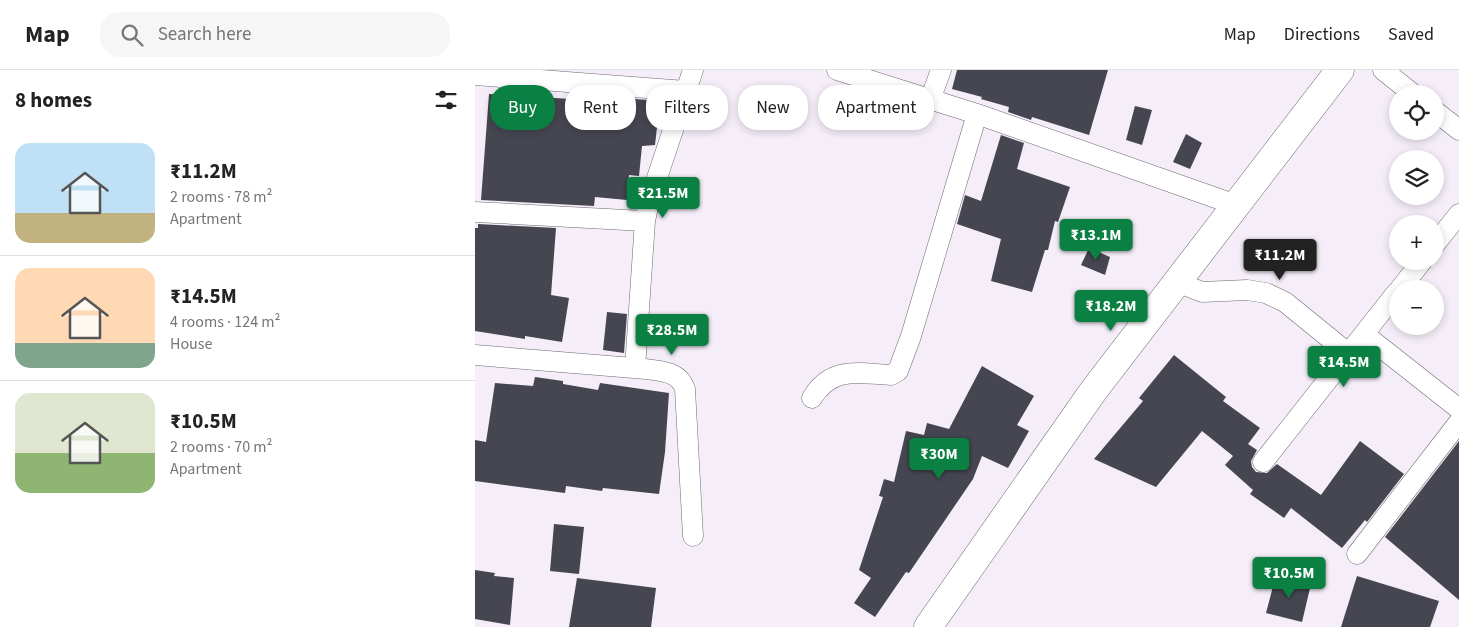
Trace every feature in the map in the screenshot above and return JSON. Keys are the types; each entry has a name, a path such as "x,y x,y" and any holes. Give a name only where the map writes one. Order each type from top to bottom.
{"street":[{"path":"688,85 693,70"},
{"path":"837,70 884,85"},
{"path":"934,89 941,70"},
{"path":"928,627 1094,390 1340,70"},
{"path":"1383,70 1402,85"},
{"path":"475,75 646,87"},
{"path":"934,101 977,114 1236,205"},
{"path":"812,398 826,381 841,374 891,375 898,371 911,336 977,114"},
{"path":"1444,118 1459,130"},
{"path":"635,368 645,221 673,130"},
{"path":"475,212 645,221"},
{"path":"1444,233 1459,214"},
{"path":"1407,280 1415,270"},
{"path":"1177,282 1202,292 1247,290 1266,293 1285,302 1349,354"},
{"path":"1263,462 1389,302"},
{"path":"1364,334 1459,409"},
{"path":"475,355 635,368 673,374 682,379 685,389 693,536"},
{"path":"1357,554 1459,422"}],"building":[{"path":"957,70 1108,70 1089,135 1032,117 1031,120 1008,112 1009,107 952,89"},
{"path":"489,94 490,130 555,130 555,98 565,99 565,130 636,130 636,99 646,100 646,130 657,130 655,145 642,146 639,176 629,175 627,200 595,197 594,206 481,200"},
{"path":"1135,106 1152,110 1142,145 1126,140"},
{"path":"1186,134 1202,143 1190,169 1173,162"},
{"path":"1001,135 1024,143 1017,169 1070,187 1058,222 1055,221 1048,250 1045,250 1032,292 991,281 1001,239 957,224 965,195 981,201"},
{"path":"478,224 556,228 551,295 569,298 562,342 525,336 525,339 475,331 475,228 478,228"},
{"path":"1089,248 1110,257 1105,275 1081,265"},
{"path":"607,312 627,314 624,353 603,350"},
{"path":"1174,355 1226,397 1223,401 1260,428 1248,444 1257,450 1251,461 1252,467 1256,472 1267,473 1277,464 1321,495 1360,441 1404,474 1367,522 1365,520 1342,548 1291,508 1284,518 1250,494 1253,490 1225,465 1233,456 1202,431 1156,487 1094,459 1143,401 1139,398"},
{"path":"982,366 1034,396 1017,425 1029,431 1008,468 982,456 973,479 909,573 906,572 875,617 854,603 871,578 859,570 883,497 879,496 884,479 894,482 906,431 924,435 927,423 949,429"},
{"path":"535,377 563,381 563,384 598,390 600,383 669,393 665,452 659,494 603,488 602,491 566,486 565,493 475,481 475,440 486,442 495,383 533,386"},
{"path":"1459,441 1459,600 1385,537"},
{"path":"554,524 584,527 579,574 550,571"},
{"path":"475,570 495,573 494,576 514,578 510,625 475,619"},
{"path":"1276,575 1311,584 1302,622 1266,613"},
{"path":"1357,576 1439,601 1430,627 1341,627"},
{"path":"577,578 656,588 651,627 569,627"}]}
